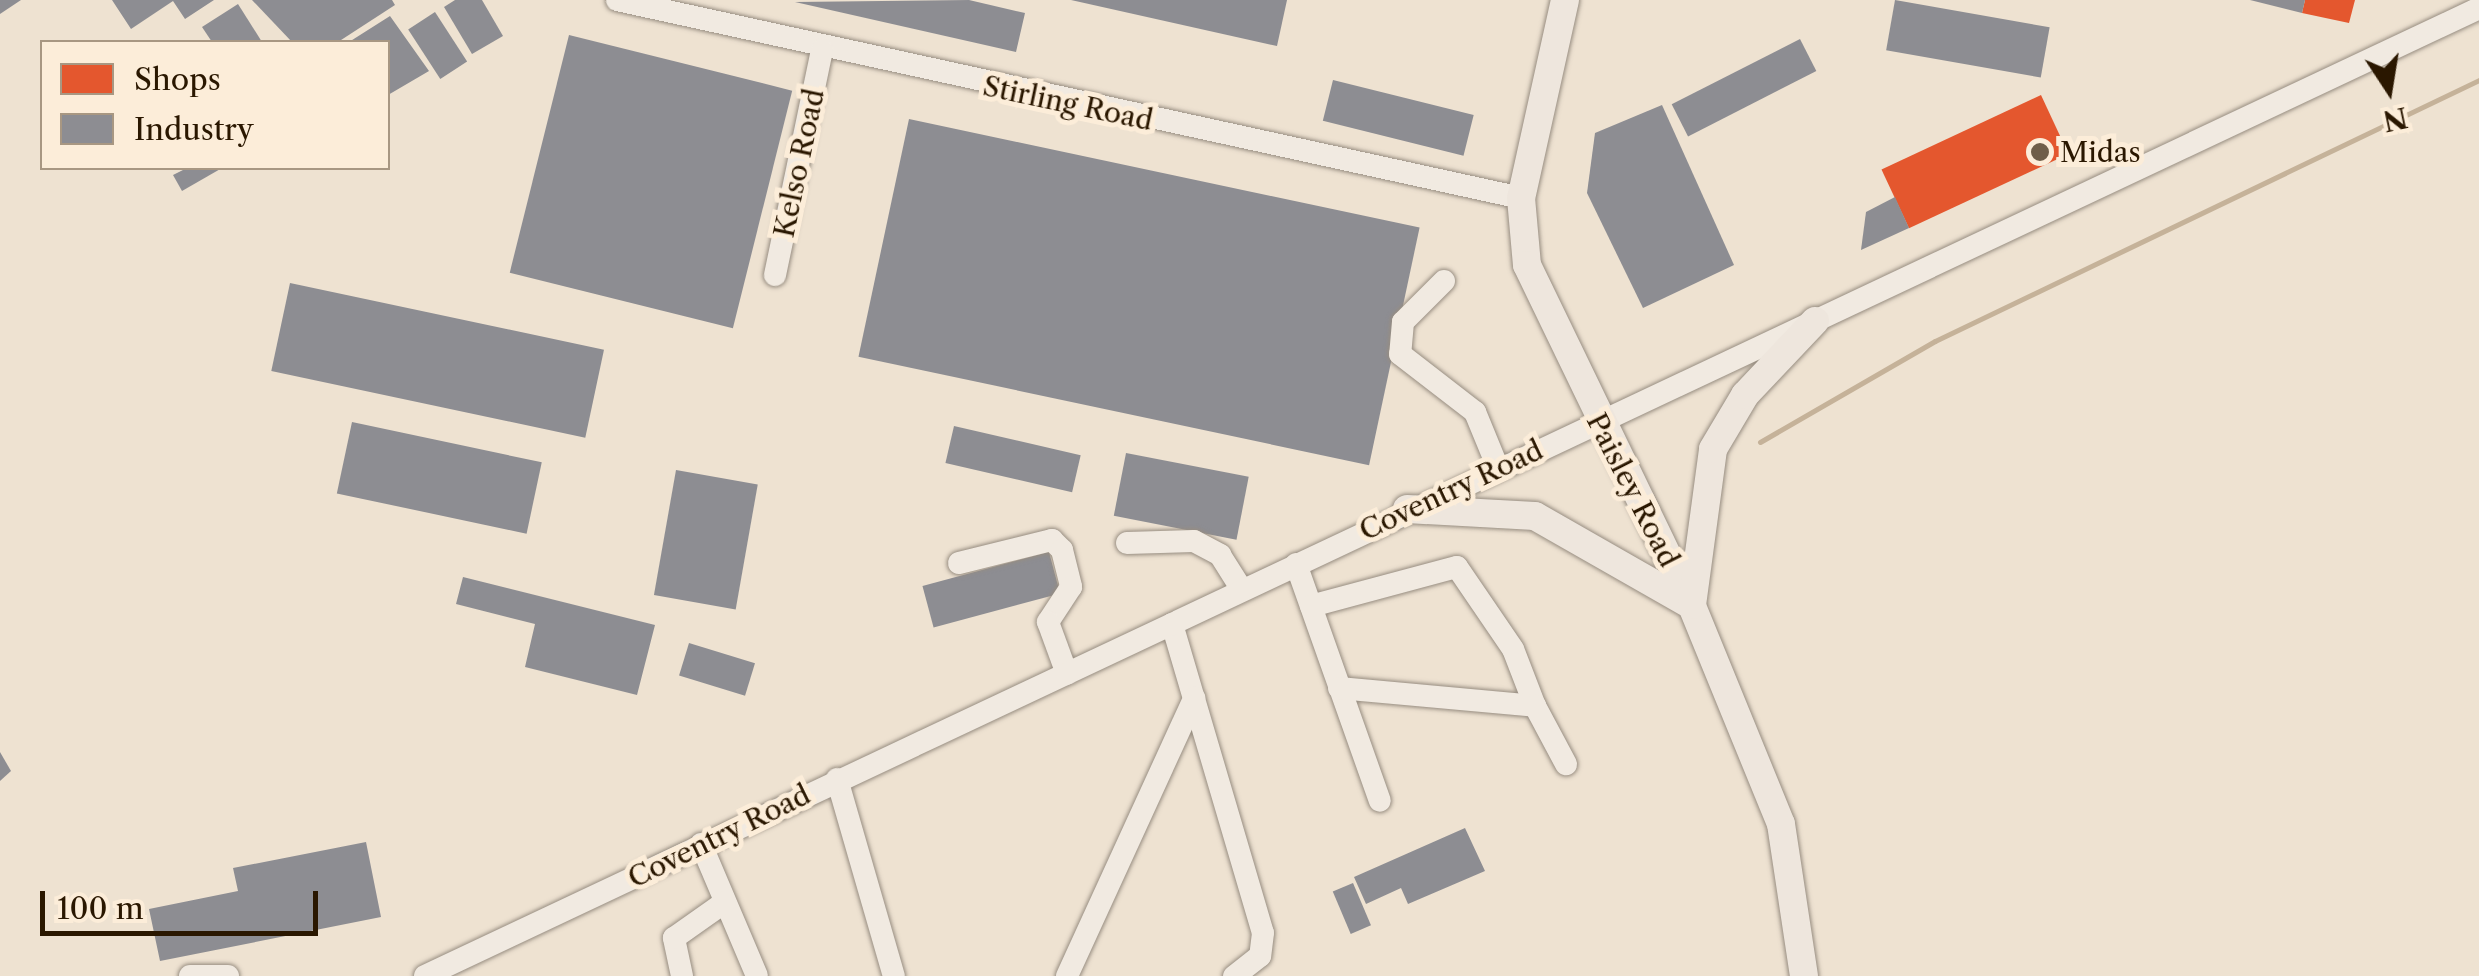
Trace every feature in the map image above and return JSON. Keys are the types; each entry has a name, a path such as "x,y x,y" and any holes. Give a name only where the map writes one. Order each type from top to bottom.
{"main road":[{"name":"Paisley Road","path":"1564,0 1522,198 1527,266 1598,422 1692,606 1781,824 1804,976"},
{"path":"1407,510 1535,516 1692,606 1714,449 1745,395 1815,321"}],"street":[{"name":"Stirling Road","path":"617,0 822,50 1522,198"},
{"path":"2474,0 2479,8"},
{"name":"Coventry Road","path":"425,976 2479,8"},
{"name":"Kelso Road","path":"775,275 822,50"},
{"path":"1444,281 1403,322 1400,354 1476,412 1498,468"},
{"path":"959,563 1052,540 1062,550 1071,586 1048,622 1066,674"},
{"path":"1127,544 1194,541 1220,555 1242,590"},
{"path":"1296,564 1380,801"},
{"path":"1311,606 1457,567 1513,649 1535,706 1566,764"},
{"path":"1172,624 1263,933 1260,956 1234,976"},
{"path":"1339,688 1535,706"},
{"path":"1067,976 1194,698"},
{"path":"837,779 894,976"},
{"path":"700,844 757,976"},
{"path":"682,976 674,938 725,902"},
{"path":"190,976 228,976"}],"building: Shops":[{"path":"2305,0 2355,0 2349,23 2302,13"},
{"path":"2041,95 2068,154 1909,228 1881,169"}],"building: Industry":[{"path":"0,0 21,0 0,14"},
{"path":"112,0 214,0 185,19 173,1 131,29"},
{"path":"252,0 392,0 395,5 341,40 290,40"},
{"path":"455,0 482,0 503,36 472,54 444,7"},
{"path":"969,0 1025,13 1016,52 795,2"},
{"path":"1071,0 1287,0 1277,46"},
{"path":"1895,0 2050,27 2041,77 1886,50"},
{"path":"2250,0 2305,0 2302,13"},
{"path":"238,4 261,40 211,40 202,27"},
{"path":"435,12 467,61 440,79 408,29"},
{"path":"390,16 429,71 390,94 390,40 352,40"},
{"path":"569,35 792,91 733,328 510,273"},
{"path":"1800,39 1816,71 1688,136 1672,104"},
{"path":"1333,80 1474,115 1464,156 1323,121"},
{"path":"1662,105 1734,265 1643,308 1587,193 1595,133"},
{"path":"909,119 1420,228 1369,465 858,357"},
{"path":"183,170 219,170 182,191 173,175"},
{"path":"1895,197 1909,228 1861,250 1866,212"},
{"path":"290,283 604,350 585,438 271,371"},
{"path":"352,422 542,462 527,534 337,493"},
{"path":"954,426 1081,455 1072,492 945,463"},
{"path":"1126,453 1249,477 1236,540 1114,516"},
{"path":"676,470 758,484 736,609 654,595"},
{"path":"1049,552 1060,594 934,627 922,586"},
{"path":"463,577 655,625 637,695 525,667 535,624 456,604"},
{"path":"689,643 755,663 745,696 679,676"},
{"path":"0,752 11,771 0,781"},
{"path":"1465,828 1485,871 1408,904 1401,888 1366,904 1354,877"},
{"path":"366,842 381,917 160,961 149,909 238,891 233,868"},
{"path":"1353,883 1371,925 1351,934 1333,892"}],"waterway":[{"path":"1760,442 1935,341 2479,80"}],"place":[{"name":"Midas","path":"2040,152"}]}
